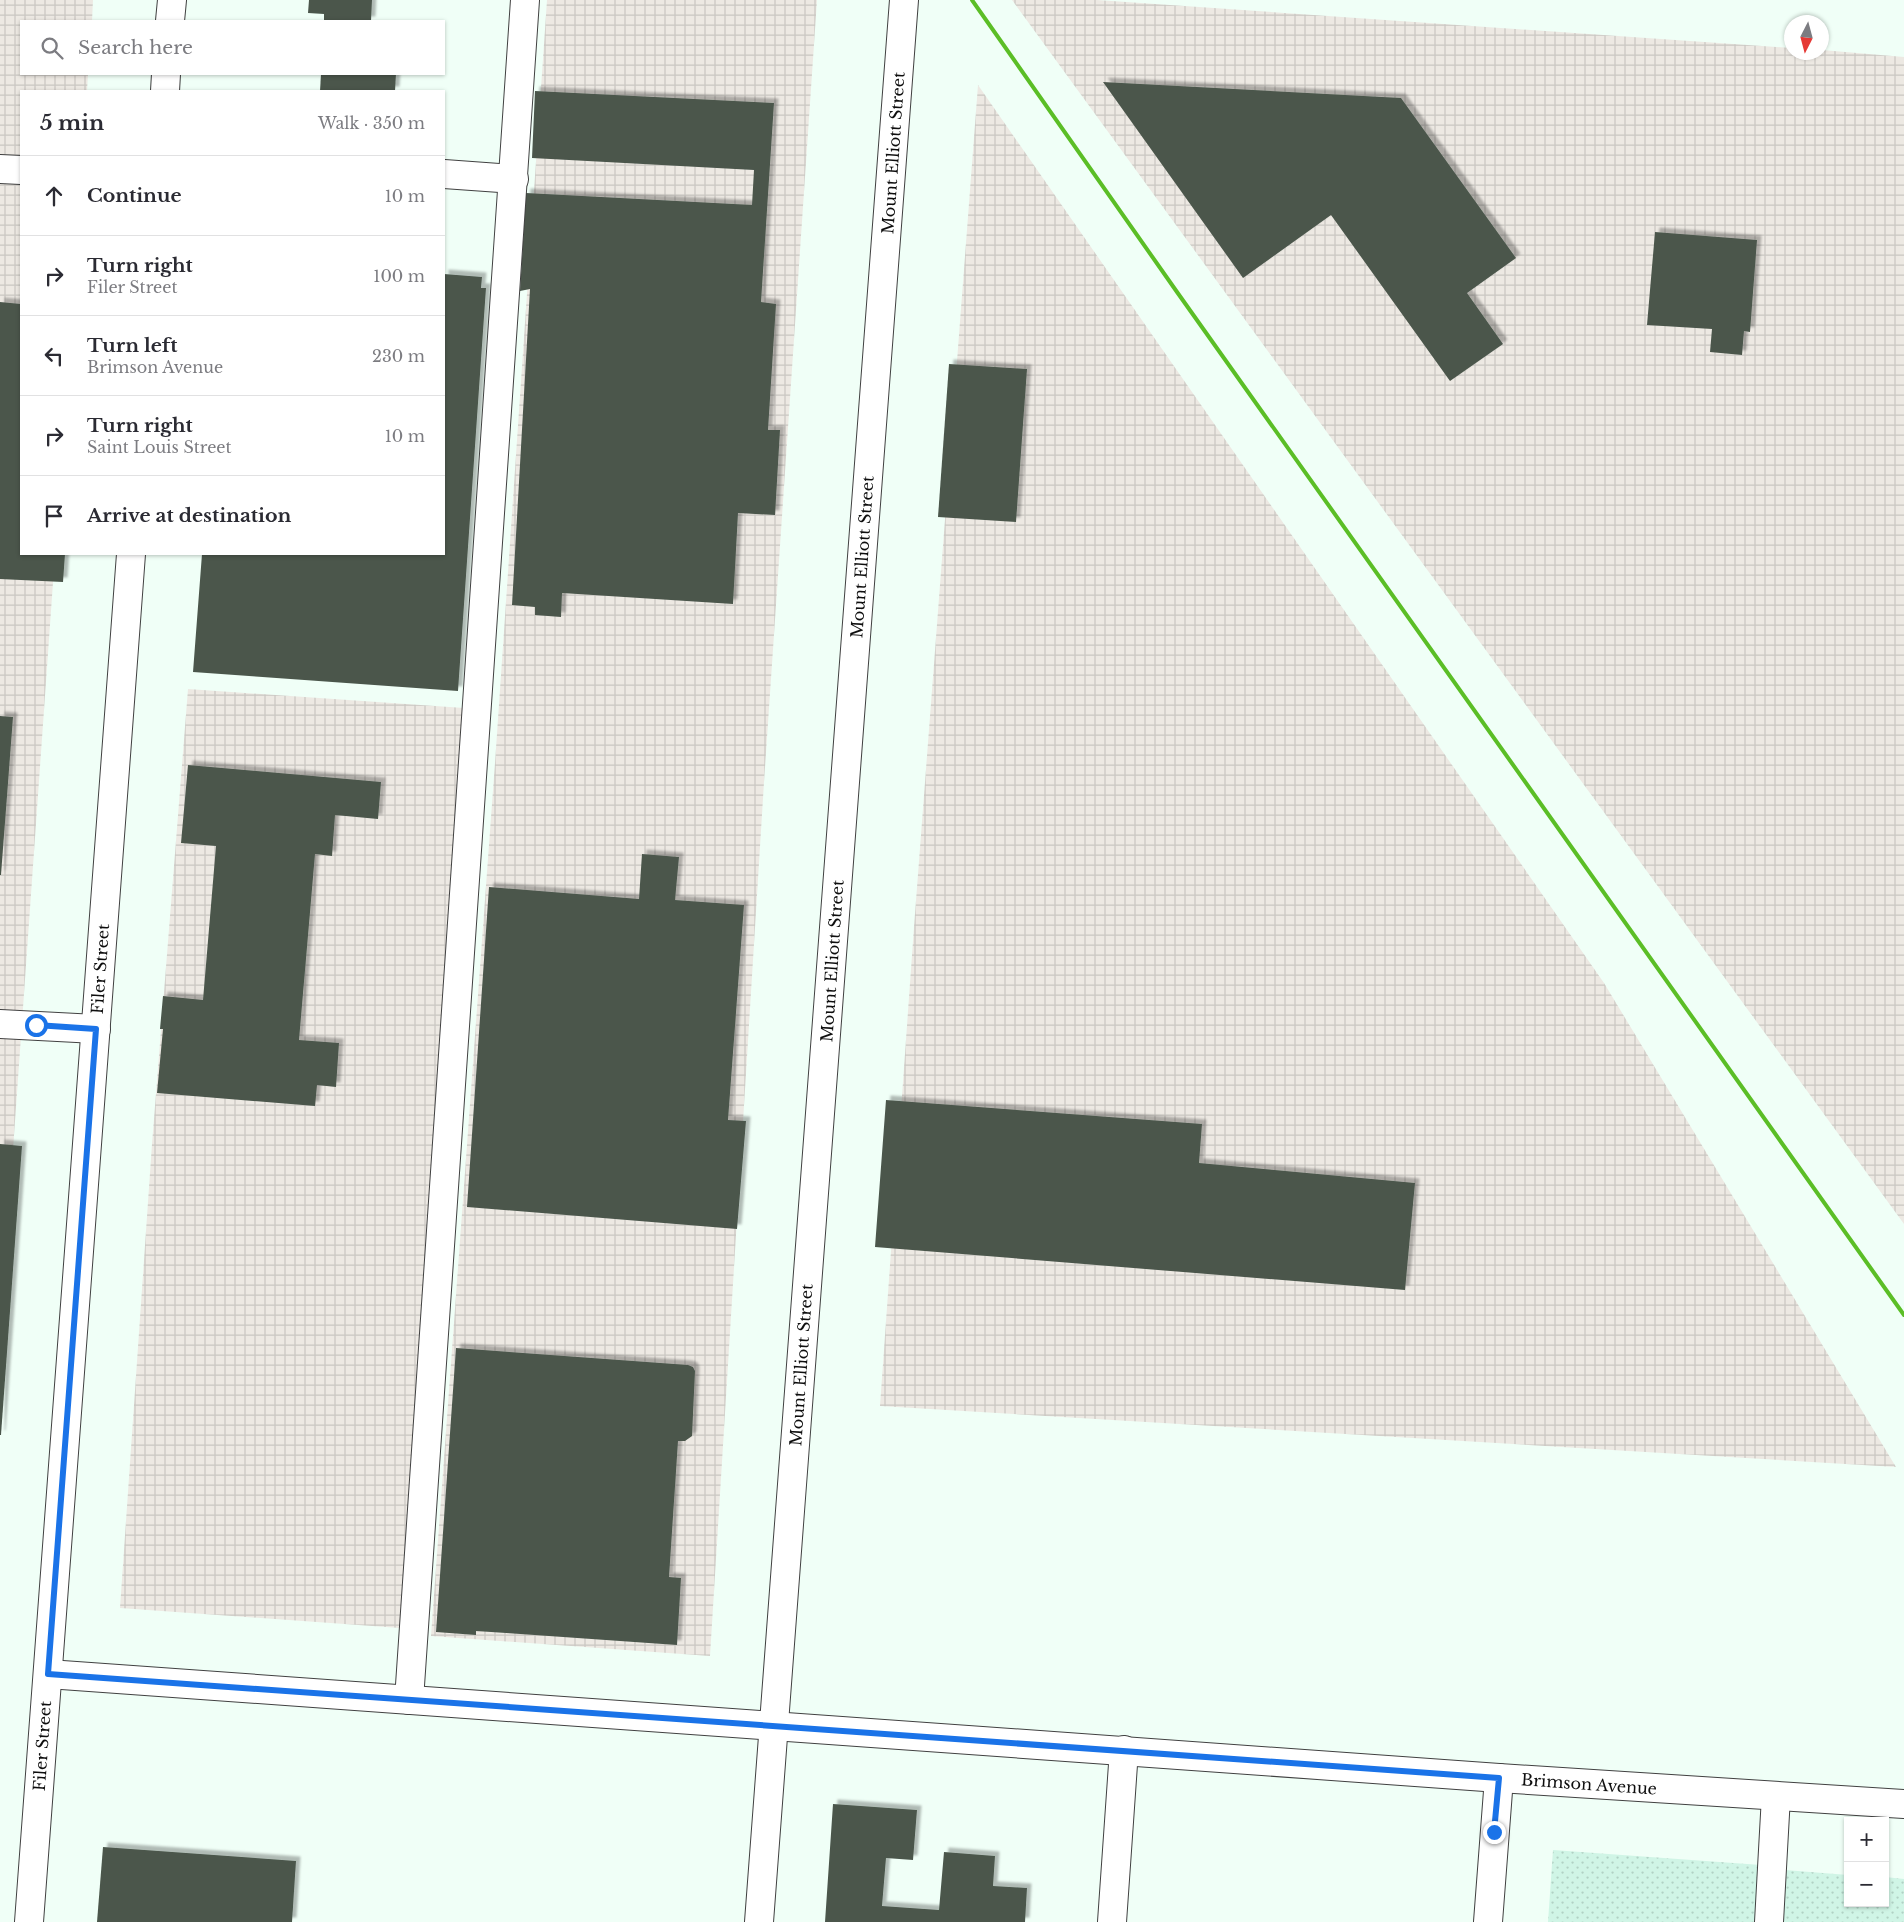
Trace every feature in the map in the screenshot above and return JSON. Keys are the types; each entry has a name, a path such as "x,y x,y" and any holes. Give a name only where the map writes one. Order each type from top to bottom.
{"street":[{"path":"170,20 172,0"},
{"path":"409,1700 525,0"},
{"name":"Mount Elliott Street","path":"759,1922 904,0"},
{"path":"165,90 166,75"},
{"path":"0,169 20,170"},
{"path":"445,174 514,179"},
{"name":"Filer Street","path":"29,1922 131,555"},
{"path":"0,1024 96,1029"},
{"name":"Brimson Avenue","path":"48,1674 1499,1778 1904,1804"},
{"path":"1112,1922 1124,1750"},
{"path":"1488,1922 1499,1778"},
{"path":"1769,1922 1776,1796"}],"shaded area":[{"path":"0,0 93,0 92,20 20,20 20,75 88,75 87,90 20,90 20,555 55,555 0,1334"},
{"path":"547,0 817,0 764,782 710,1656 431,1636 495,763"},
{"path":"1012,0 1097,0 1784,48 1784,60 1829,60 1829,51 1904,57 1904,1224"},
{"path":"978,85 1604,983 1896,1467 880,1406 914,927"},
{"path":"188,689 464,708 400,1628 120,1608 152,1144"}],"green space":[{"path":"1553,1850 1761,1865 1757,1922 1548,1922"},
{"path":"1785,1870 1844,1875 1844,1907 1889,1907 1889,1877 1904,1879 1904,1922 1781,1922"}],"building":[{"path":"309,0 372,0 371,20 324,20 324,14 308,13"},
{"path":"321,75 396,75 395,90 320,90"},
{"path":"1103,82 1401,98 1516,258 1467,293 1503,344 1450,381 1331,215 1243,278"},
{"path":"535,91 774,103 761,302 776,304 768,430 780,430 775,515 738,513 733,604 562,593 561,617 535,615 535,607 512,605 530,289 520,291 526,193 752,205 754,170 532,158"},
{"path":"1655,232 1757,240 1750,332 1744,331 1742,355 1710,352 1712,329 1647,325"},
{"path":"445,274 482,277 481,288 486,288 458,691 193,672 202,555 445,555"},
{"path":"0,302 20,304 20,555 65,555 63,582 0,579"},
{"path":"949,364 1027,369 1016,522 938,517"},
{"path":"0,716 13,717 1,875 0,875"},
{"path":"188,765 381,782 378,819 335,815 332,856 315,854 299,1040 339,1043 336,1087 317,1085 315,1106 157,1093 163,1029 160,1029 163,996 203,1000 216,846 181,843"},
{"path":"642,854 679,857 675,900 744,905 728,1120 746,1121 737,1229 467,1207 489,887 639,899"},
{"path":"886,1100 1202,1124 1199,1163 1415,1183 1405,1290 875,1247"},
{"path":"0,1144 22,1146 1,1435 0,1435"},
{"path":"456,1348 688,1365 693,1367 695,1371 692,1436 685,1441 678,1441 669,1577 681,1578 677,1645 476,1631 476,1635 436,1632"},
{"path":"833,1804 917,1810 913,1860 886,1858 882,1906 939,1910 944,1852 995,1856 993,1886 1027,1888 1025,1922 825,1922"},
{"path":"103,1847 296,1861 292,1922 97,1922"}],"railway":[{"path":"972,0 1177,292 1904,1315"}],"route":[{"path":"36,1025 96,1029 48,1674 853,1730 1499,1778 1494,1832"}]}
